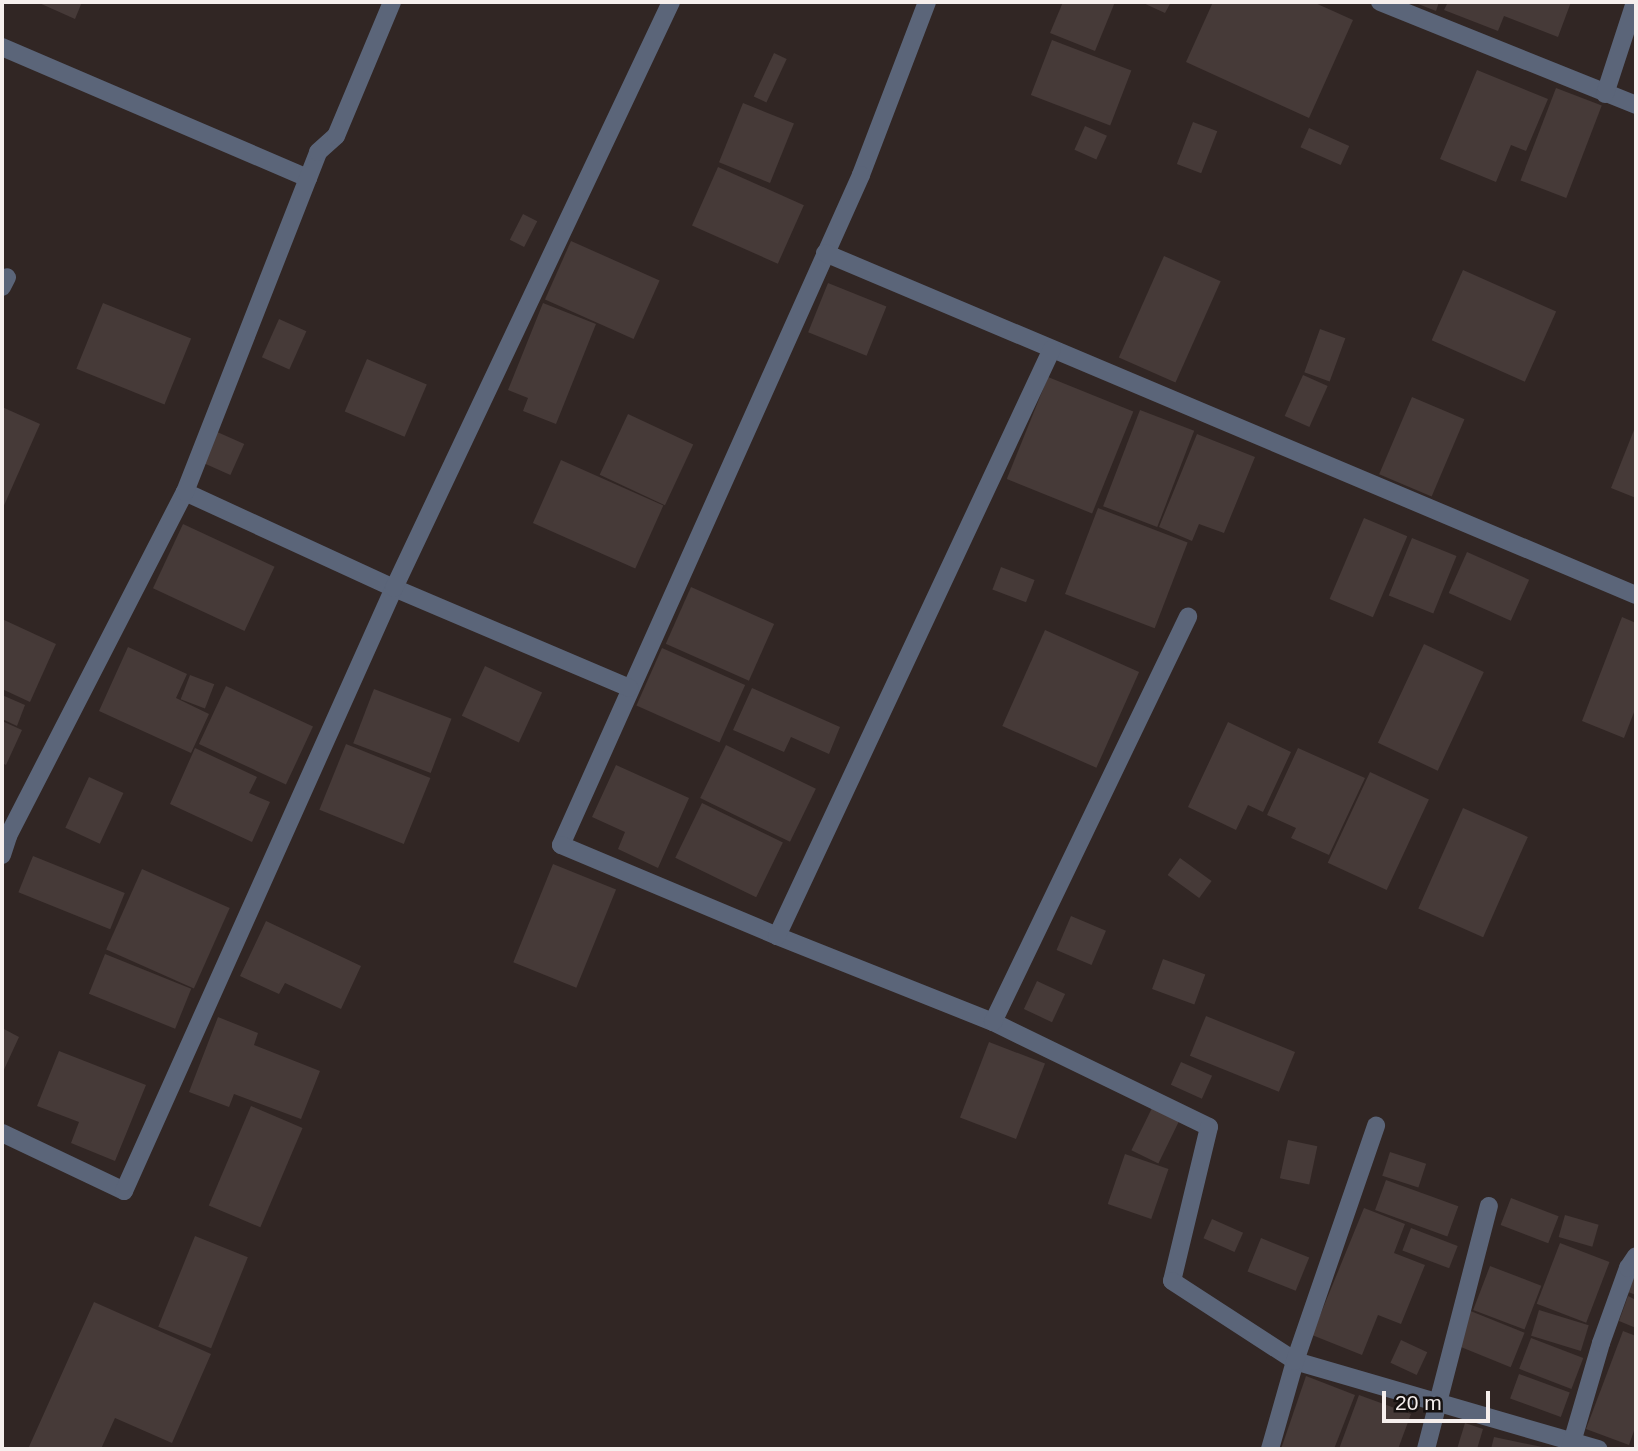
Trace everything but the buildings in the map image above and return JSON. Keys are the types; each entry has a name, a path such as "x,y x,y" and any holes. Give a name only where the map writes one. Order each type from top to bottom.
{"street":[{"path":"2,855 5,834 185,492 318,152 336,136 392,2"},
{"path":"2,1133 124,1191 394,588 671,2"},
{"path":"927,2 861,175 561,845 777,936 993,1022 1209,1127 1172,1282 1295,1361 1571,1444 1598,1449"},
{"path":"1380,2 1636,105"},
{"path":"1605,94 1635,2"},
{"path":"2,47 308,178"},
{"path":"825,253 1636,595"},
{"path":"777,936 1052,349"},
{"path":"185,492 394,588 630,688"},
{"path":"993,1022 1188,617"},
{"path":"1270,1449 1295,1361 1376,1126"},
{"path":"1426,1449 1489,1206"},
{"path":"1571,1444 1601,1343 1628,1268 1636,1256"}]}
